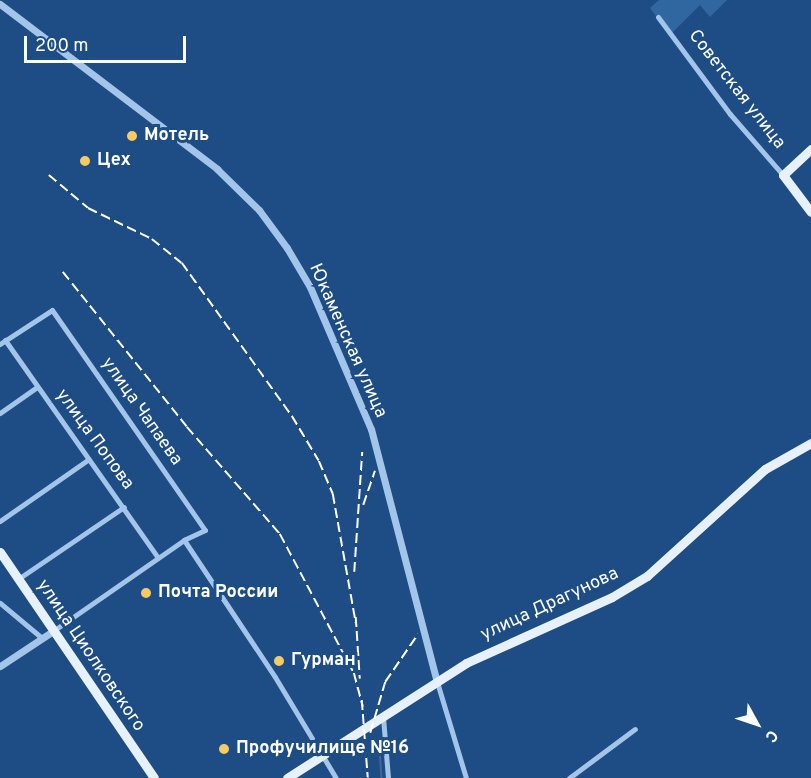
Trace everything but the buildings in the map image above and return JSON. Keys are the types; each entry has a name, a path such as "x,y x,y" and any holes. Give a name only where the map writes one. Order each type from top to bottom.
{"main road":[{"path":"783,175 811,149"},
{"name":"Советская улица","path":"783,175 811,212"},
{"name":"улица Драгунова","path":"287,778 466,663 612,597 647,576 765,470 811,443"},
{"name":"улица Циолковского","path":"0,552 154,778"}],"street":[{"name":"Юкаменская улица","path":"0,4 217,169 259,210 287,248 310,287 371,429 437,682 466,778"},
{"name":"Советская улица","path":"658,17 730,114 783,175"},
{"name":"улица Чапаева","path":"3,342 52,310 205,530 184,540"},
{"name":"улица Попова","path":"3,342 124,507 158,558"},
{"path":"0,413 37,387"},
{"path":"0,521 89,459"},
{"path":"18,579 124,507"},
{"path":"0,666 184,540 275,677 336,778"},
{"path":"0,603 42,638"},
{"path":"383,717 388,778"},
{"path":"569,778 635,729"}],"shaded area":[{"path":"659,0 727,0 710,17 700,5 670,35 650,8"}],"waterway":[{"path":"380,750 382,778"}],"railway":[{"path":"49,175 88,208 152,239 182,263 292,416 319,461 333,494 356,623"},
{"path":"63,272 187,427 280,534 354,673 363,707"},
{"path":"354,572 362,452"},
{"path":"363,505 375,471"},
{"path":"356,617 360,679"},
{"path":"370,733 385,682 418,634"},
{"path":"362,700 368,778"}],"place":[{"name":"Мотель","path":"132,136"},
{"name":"Цех","path":"85,161"},
{"name":"Почта России","path":"146,593"},
{"name":"Гурман","path":"279,661"},
{"name":"Профучилище №16","path":"224,749"}]}
